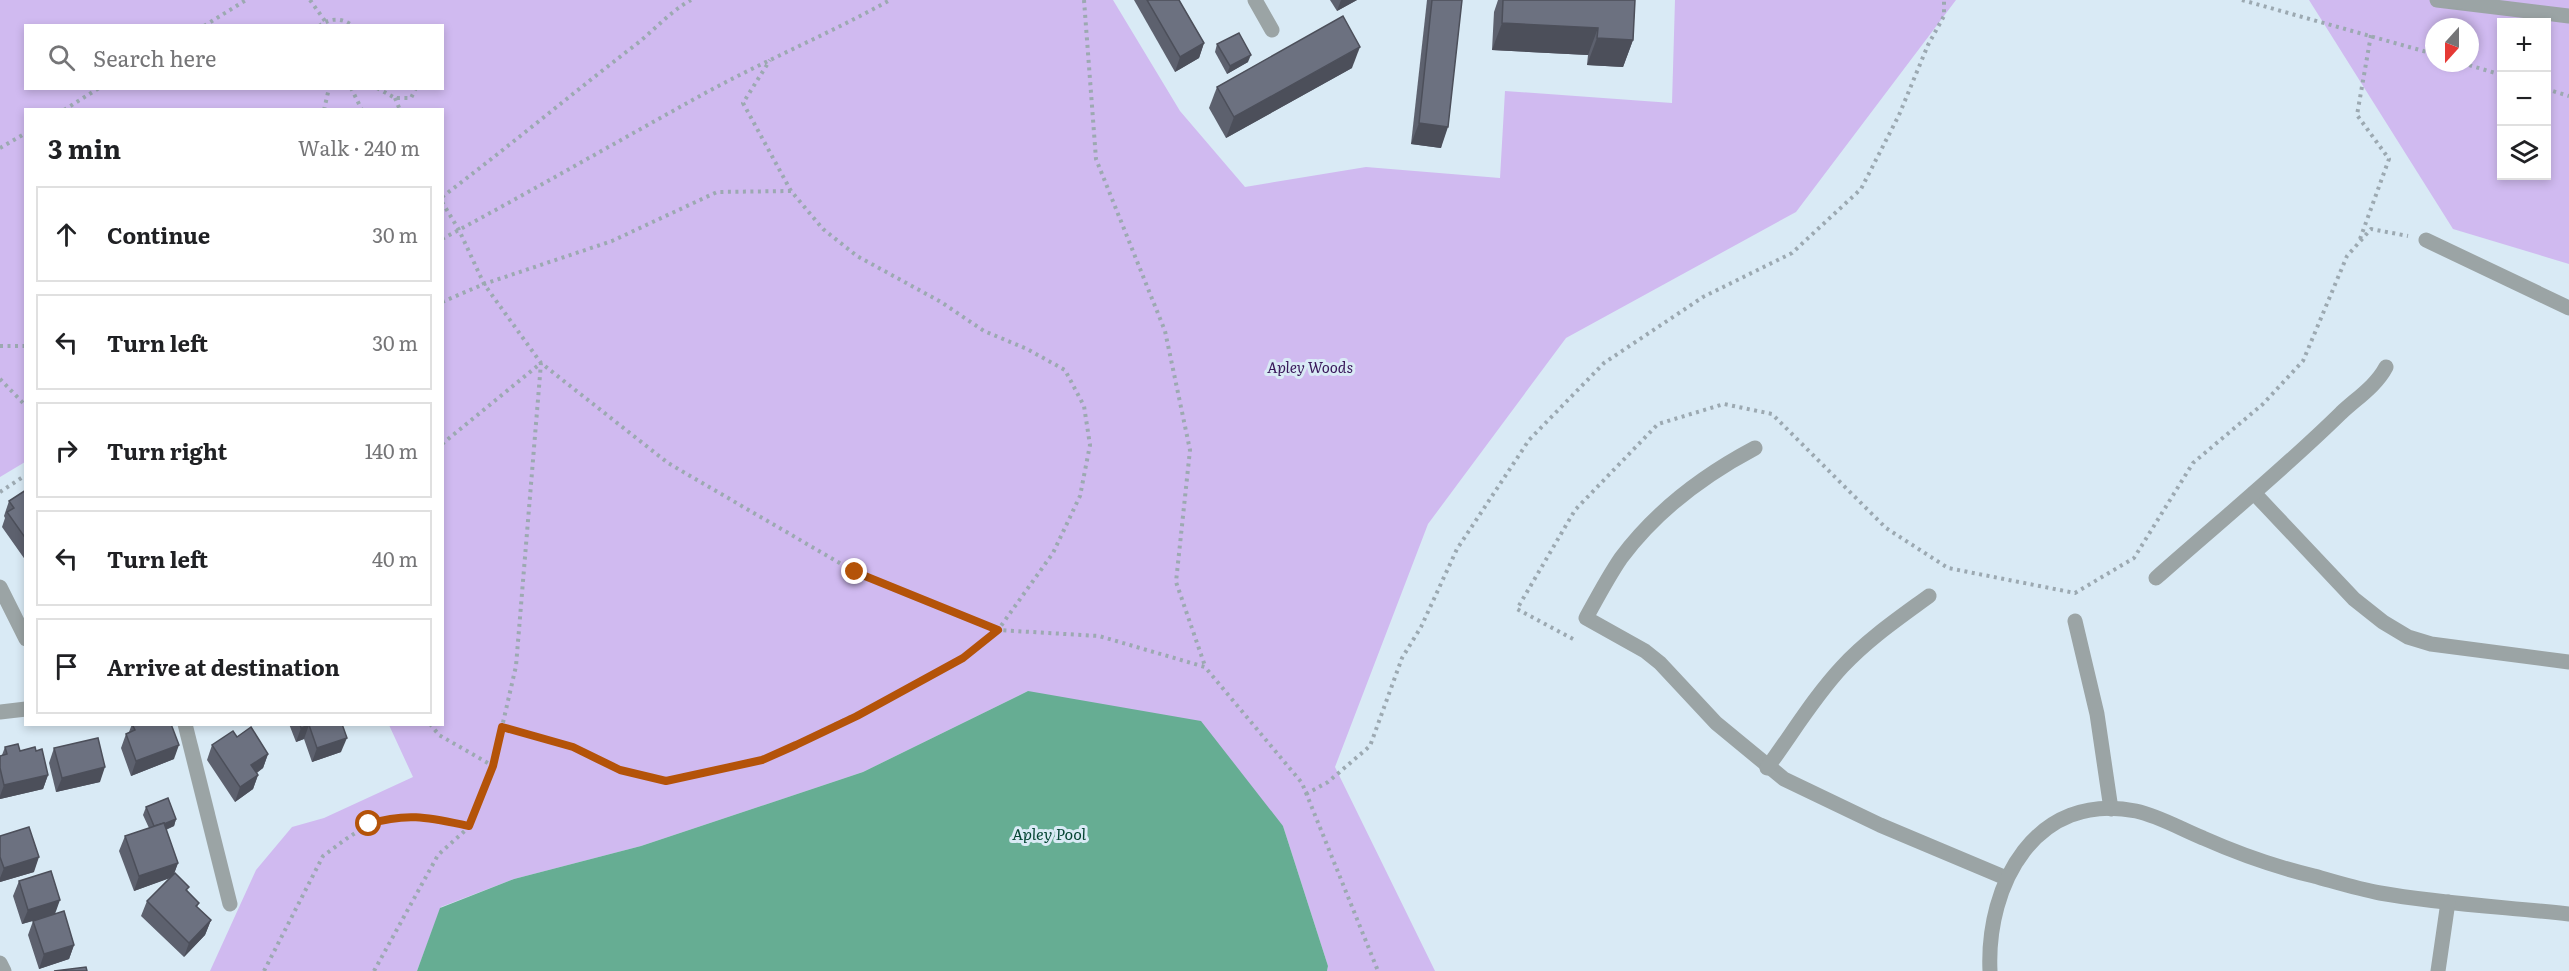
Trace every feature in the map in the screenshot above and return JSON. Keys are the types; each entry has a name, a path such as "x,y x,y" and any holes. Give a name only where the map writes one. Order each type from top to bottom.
{"street":[{"path":"1255,0 1272,30"},
{"path":"2437,0 2569,16"},
{"path":"2426,240 2569,308"},
{"path":"2156,578 2297,456 2372,386 2386,367"},
{"path":"1755,448 1692,487 1652,525 1622,557 1586,618 1645,651 1660,663 1716,723 1767,768 1801,789 2006,878"},
{"path":"2254,493 2354,599 2383,622 2408,637 2431,644 2569,662"},
{"path":"0,587 24,635"},
{"path":"1767,768 1842,667 1867,643 1929,596"},
{"path":"2075,621 2097,714 2111,809"},
{"path":"0,712 24,709"},
{"path":"185,726 230,904"},
{"path":"1990,971 1991,927 2006,878 2031,840 2049,827 2083,812 2111,809 2138,812 2158,818 2233,851 2378,893 2569,914"},
{"path":"2438,971 2448,902"}],"path":[{"path":"207,24 246,0"},
{"path":"310,0 325,21"},
{"path":"444,196 516,142 647,36 676,8 691,0"},
{"path":"444,238 699,97 770,60 842,27 890,0"},
{"path":"1084,0 1096,159 1165,332 1190,450 1176,582 1205,667 1302,783 1378,971"},
{"path":"1306,794 1342,771 1370,746 1402,658 1421,627 1457,549 1529,440 1604,363 1703,297 1792,253 1861,189 1899,115 1928,45 1944,16 1944,0"},
{"path":"2242,0 2425,51"},
{"path":"321,24 325,21 342,20 349,24"},
{"path":"2359,243 2390,159 2357,115 2371,35"},
{"path":"502,727 573,747 620,770 666,781 762,760 857,716 954,664 998,630 1053,553 1080,496 1090,445 1083,406 1065,370 1027,349 984,331 941,302 857,256 823,229 791,191 743,103 770,60"},
{"path":"2479,68 2497,74"},
{"path":"67,108 96,90"},
{"path":"324,108 329,90"},
{"path":"352,90 361,108"},
{"path":"381,90 395,98 411,98 415,90"},
{"path":"2551,90 2569,96"},
{"path":"395,98 399,108"},
{"path":"0,148 24,133"},
{"path":"444,301 484,284 612,241 717,192 791,191"},
{"path":"444,205 484,284 541,363 668,462 855,572 998,630 1099,636 1205,667"},
{"path":"1573,639 1517,609 1575,510 1658,424 1724,404 1772,414 1886,528 1948,568 2075,593 2134,558 2193,463 2263,404 2303,361 2347,256 2359,243 2372,230 2426,240"},
{"path":"0,346 24,346"},
{"path":"444,442 541,363"},
{"path":"374,971 438,855 469,826 493,766 516,666 541,363"},
{"path":"0,379 24,404"},
{"path":"0,492 24,476"},
{"path":"432,726 439,735 493,766"},
{"path":"264,971 323,856 346,839 369,824 393,817 427,817 469,826"}],"green space":[{"name":"Apley Woods","path":"0,0 1113,0 1180,111 1245,187 1366,167 1500,178 1505,91 1672,103 1675,0 1956,0 1796,212 1566,338 1428,524 1335,767 1435,971 1327,971 1328,966 1283,826 1028,691 863,772 641,846 514,879 441,907 417,971 210,971 256,870 292,827 324,818 413,777 389,726 444,726 444,108 24,108 24,463 0,477"},
{"path":"2309,0 2569,0 2569,264 2453,229"}],"water":[{"name":"Apley Pool","path":"1028,691 1201,721 1283,826 1328,966 1327,971 417,971 440,908 514,879 641,846 863,772"}],"building":[{"path":"1147,0 1179,0 1204,43 1180,57"},
{"path":"1432,0 1462,0 1448,127 1419,123"},
{"path":"1503,0 1635,0 1633,40 1597,38 1598,28 1502,23"},
{"path":"1343,16 1360,47 1234,117 1217,87"},
{"path":"1239,33 1251,55 1230,66 1217,44"},
{"path":"24,491 24,536 7,512 14,508 9,501"},
{"path":"133,726 172,726 179,745 136,761 126,734 135,730"},
{"path":"309,726 343,726 347,738 317,748"},
{"path":"251,727 268,754 251,765 258,775 240,787 212,745 233,731 237,737"},
{"path":"98,738 105,767 62,778 54,748"},
{"path":"18,744 20,751 35,747 36,751 42,749 48,775 4,785 0,756 7,754 5,747"},
{"path":"168,798 176,819 154,826 146,807"},
{"path":"164,823 178,863 139,876 125,836"},
{"path":"29,827 39,857 4,868 0,857 0,836"},
{"path":"51,871 60,900 28,910 19,881"},
{"path":"175,873 189,887 186,890 199,903 196,906 211,920 189,943 147,901"},
{"path":"64,911 74,945 44,954 33,921"},
{"path":"86,967 87,971 54,971"}],"route":[{"path":"369,824 393,817 427,817 469,826 493,766 502,727 573,747 620,770 666,781 762,760 857,716 904,691 963,658 998,630 855,572"}]}
